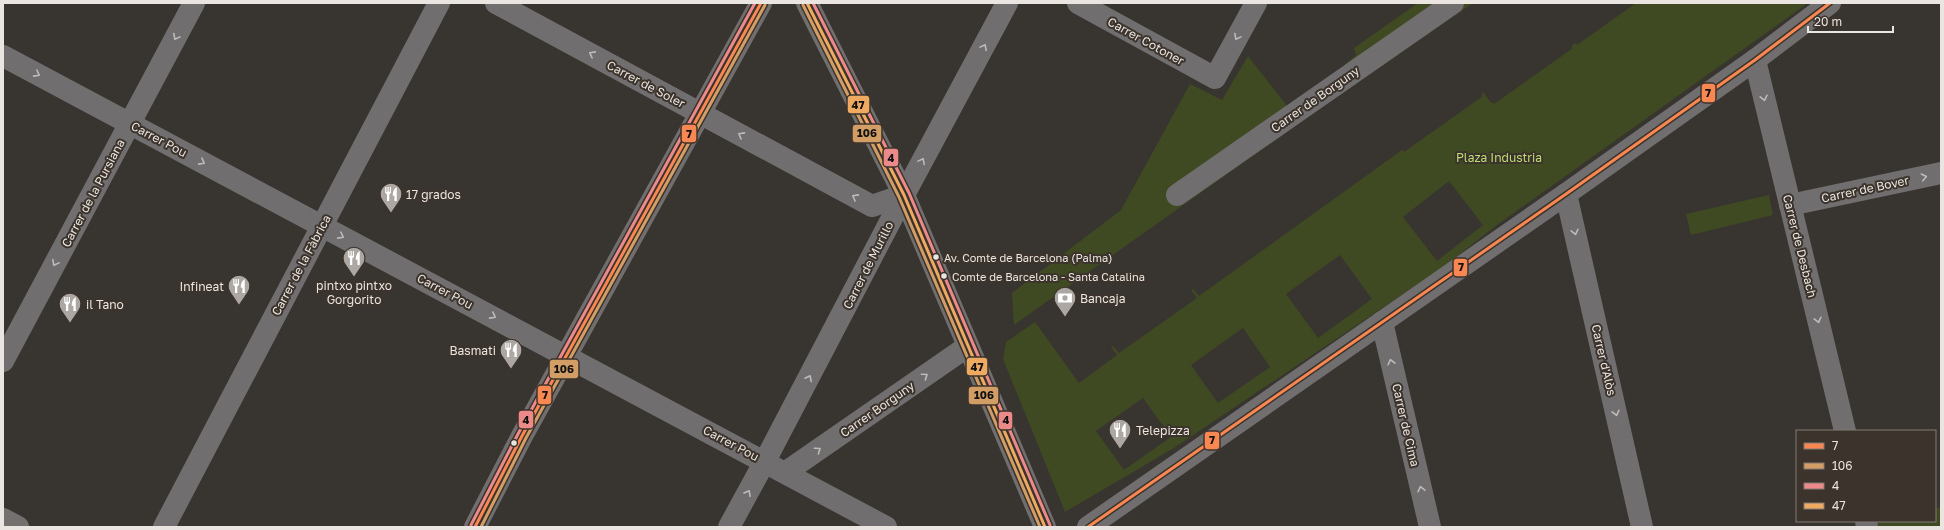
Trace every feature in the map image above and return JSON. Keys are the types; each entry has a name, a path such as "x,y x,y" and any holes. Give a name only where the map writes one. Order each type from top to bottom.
{"main road":[{"path":"3,519 18,527"}],"street":[{"name":"Carrer de la Pursiana","path":"3,361 194,3"},
{"name":"Carrer de la Fàbrica","path":"164,527 439,3"},
{"name":"Carrer de Soler","path":"496,3 872,206 904,195"},
{"path":"476,527 522,436 761,3"},
{"path":"807,3 904,195 1045,527"},
{"name":"Carrer de Murillo","path":"729,527 904,195 1008,3"},
{"name":"Carrer Cotoner","path":"1078,3 1215,78 1256,3"},
{"name":"Carrer de Borguny","path":"1177,195 1453,3"},
{"path":"1088,527 1566,194 1755,60 1830,3"},
{"name":"Carrer Pou","path":"3,56 786,472 886,527"},
{"name":"Carrer de Desbach","path":"1755,60 1845,430"},
{"name":"Carrer de Bover","path":"1790,205 1941,173"},
{"name":"Carrer d'Alòs","path":"1566,194 1642,527"},
{"name":"Carrer de Cima","path":"1382,322 1430,527"},
{"name":"Carrer Borguny","path":"786,472 968,346"}],"green space":[{"path":"1418,3 1473,3 1299,123 1014,325 1012,293 1121,210 1190,84 1222,100 1248,56 1291,111 1356,55 1354,48"},
{"name":"Plaza Industria","path":"1636,3 1808,3 1497,225 1443,267 1174,448 1065,512 1003,359 1006,342 1035,322 1079,383 1117,355 1111,347 1113,346 1119,353 1197,298 1191,290 1193,289 1199,296 1402,150 1404,152 1483,96 1481,94 1484,93 1491,103 1492,102 1494,104 1573,48 1571,46 1576,43 1577,45","holes":["1449,181 1483,225 1437,261 1403,217","1340,255 1372,299 1318,338 1286,294","1243,328 1270,367 1218,403 1191,365","1143,398 1171,437 1124,470 1096,431"]},
{"path":"1769,195 1773,215 1691,235 1686,214"},
{"path":"1941,507 1941,527 1867,527 1866,522 1936,522 1936,509"}],"transit line":[{"name":"4","path":"471,525 518,434 755,3"},
{"name":"7","path":"475,527 522,436 761,3"},
{"name":"47","path":"807,3 904,195 1045,527"},
{"name":"4","path":"813,3 909,193 1050,525"},
{"name":"7","path":"1088,527 1566,194 1755,60 1830,3"},
{"name":"106","path":"481,527 526,438 765,5"},
{"name":"106","path":"803,5 899,197 1040,527"}],"place":[{"name":"17 grados","path":"391,214"},
{"name":"Av. Comte de Barcelona (Palma)","path":"936,257"},
{"name":"Comte de Barcelona - Santa Catalina","path":"944,276"},
{"name":"pintxo pintxo Gorgorito","path":"354,278"},
{"name":"Infineat","path":"239,306"},
{"name":"Bancaja","path":"1065,318"},
{"name":"il Tano","path":"70,324"},
{"name":"Basmati","path":"511,370"},
{"name":"Telepizza","path":"1120,450"}]}
